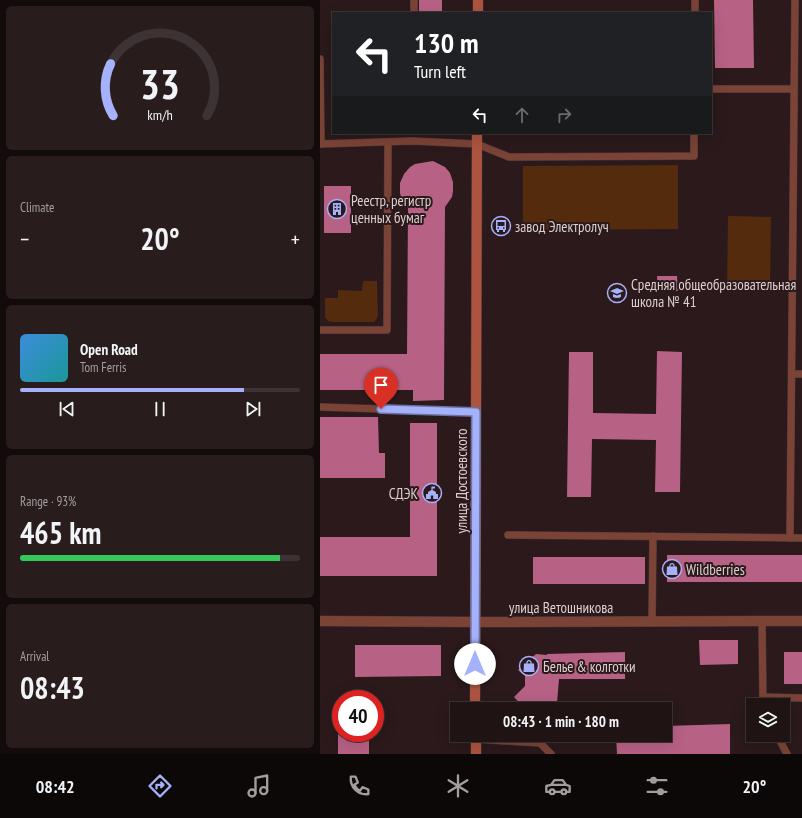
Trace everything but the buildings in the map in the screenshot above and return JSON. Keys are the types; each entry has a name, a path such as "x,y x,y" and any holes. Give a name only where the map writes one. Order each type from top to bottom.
{"street":[{"path":"478,0 478,12"},
{"name":"улица Достоевского","path":"475,702 477,134"},
{"name":"улица Ветошникова","path":"320,621 802,621"},
{"path":"476,742 476,754"}],"lane":[{"path":"414,0 414,12"},
{"path":"695,0 695,12"},
{"path":"790,538 794,89 798,64 795,0"},
{"path":"320,59 320,144 412,141 477,144 509,157 694,156 694,134"},
{"path":"712,89 794,89"},
{"path":"412,134 412,141"},
{"path":"320,330 386,330 388,142"},
{"path":"792,374 802,374"},
{"path":"320,407 476,412"},
{"path":"508,535 802,538"},
{"path":"652,622 653,536"},
{"path":"762,621 763,698"},
{"path":"790,699 802,698"},
{"path":"529,742 540,743 551,754"},
{"path":"781,742 787,754"}],"shaded area":[{"path":"678,165 678,229 523,230 523,166"},
{"path":"728,216 771,217 770,289 727,288"},
{"path":"363,281 377,281 378,316 376,320 374,322 328,321 325,317 325,298 338,298 338,290 362,291"}],"place":[{"name":"Реестр, регистр ценных бумаг","path":"337,209"},
{"name":"завод Электролуч","path":"501,226"},
{"name":"Средняя общеобразовательная школа № 41","path":"617,293"},
{"name":"СДЭК","path":"432,493"},
{"name":"Wildberries","path":"672,569"},
{"name":"Белье & колготки","path":"529,666"}],"route":[{"path":"381,409 476,412 475,664"}]}
